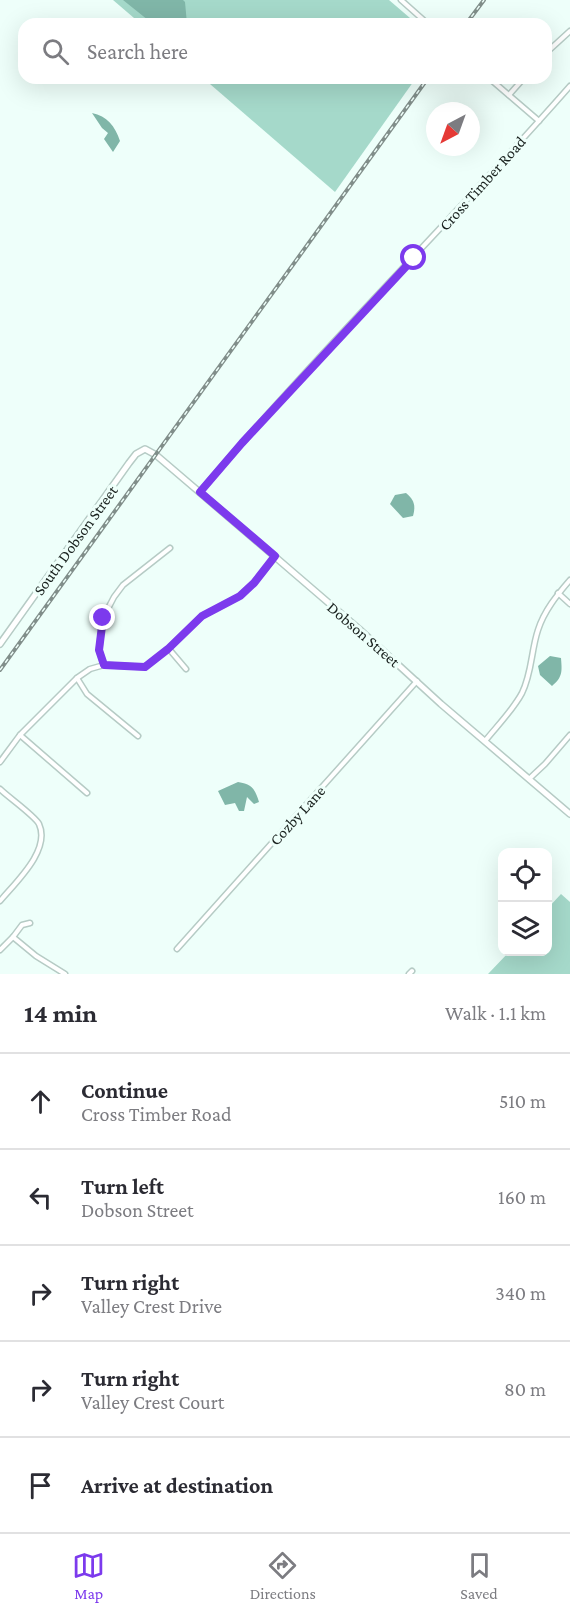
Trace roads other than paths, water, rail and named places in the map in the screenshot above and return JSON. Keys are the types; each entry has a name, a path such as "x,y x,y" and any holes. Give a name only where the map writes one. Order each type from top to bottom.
{"street":[{"path":"401,0 421,18"},
{"path":"552,48 570,31"},
{"path":"496,84 539,121"},
{"path":"509,95 519,84"},
{"name":"Cross Timber Road","path":"200,492 257,426 570,86"},
{"name":"South Dobson Street","path":"0,644 136,454 145,449 156,455"},
{"name":"Dobson Street","path":"156,455 570,814"},
{"path":"104,665 99,650 103,618 114,597 123,585 170,548"},
{"path":"0,762 20,735 77,678 90,669 104,665 145,667 168,649 202,616 240,596 254,583 275,556"},
{"path":"485,741 521,694 528,675 537,631 545,612 570,580"},
{"path":"558,593 570,603"},
{"path":"168,649 186,669"},
{"path":"77,678 87,694 138,736"},
{"name":"Cozby Lane","path":"177,949 417,680"},
{"path":"20,735 87,793"},
{"path":"529,779 570,735"},
{"path":"0,789 38,823 42,838 36,857 0,901"},
{"path":"0,950 22,925 30,923"},
{"path":"13,937 36,956 65,974"}],"railway":[{"path":"470,18 484,0"},
{"path":"0,670 424,84"}]}
